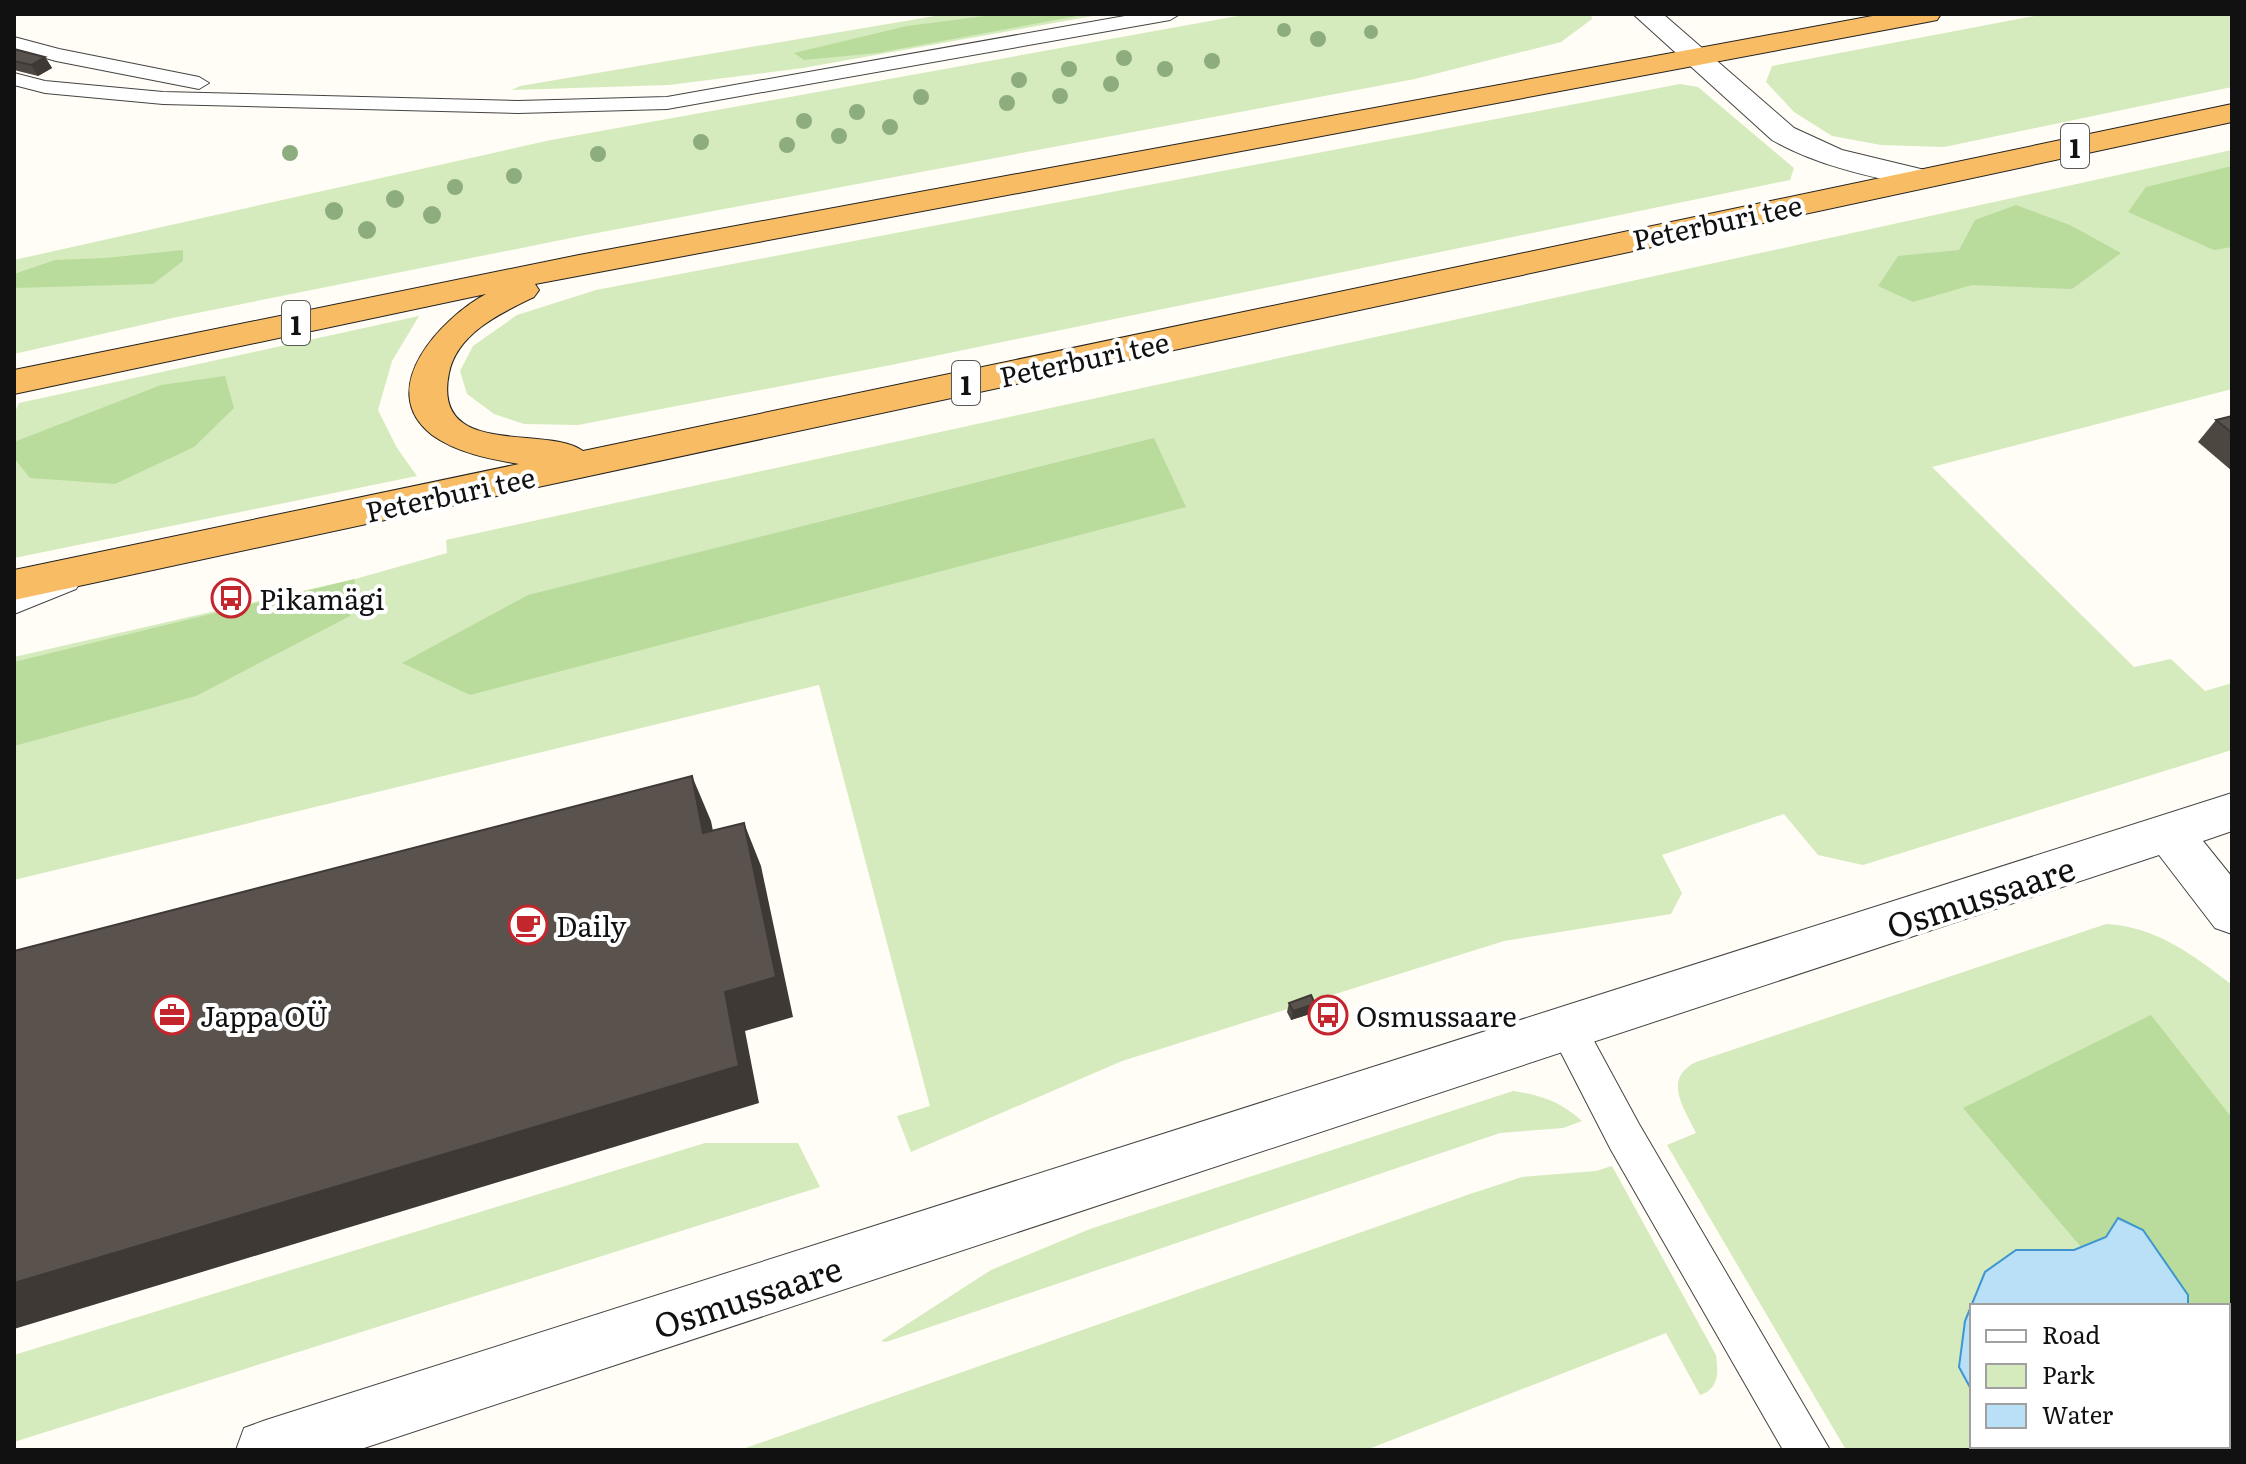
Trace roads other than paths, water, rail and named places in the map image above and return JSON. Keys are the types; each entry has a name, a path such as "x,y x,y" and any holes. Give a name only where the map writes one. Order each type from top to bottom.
{"highway":[{"name":"1","path":"14,382 579,265 1927,14"},
{"name":"Peterburi tee","path":"14,585 2232,113"},
{"path":"579,265 497,301 465,322 445,342 430,372 428,398 442,424 478,443 601,461"}],"street":[{"name":"Peterburi tee","path":"1647,14 1783,134 1801,145 1827,155 1918,178"},
{"name":"Osmussaare","path":"266,1450 2232,812"},
{"path":"2169,833 2232,913"}],"lane":[{"path":"14,79 45,87 163,98 518,107 667,103 1170,14"},
{"path":"14,43 56,55 206,85 353,101"},
{"path":"14,603 100,566"},
{"path":"1568,1029 1625,1137 1808,1450"}],"water":[{"path":"2118,1218 2143,1230 2188,1295 2188,1304 1972,1304 1985,1272 2016,1250 2074,1250 2106,1237"},
{"path":"1970,1309 1970,1387 1959,1367 1965,1321"}],"place":[{"name":"Pikamägi","path":"231,598"},
{"name":"Daily","path":"528,925"},
{"name":"Jappa OÜ","path":"172,1015"},
{"name":"Osmussaare","path":"1328,1015"}]}
